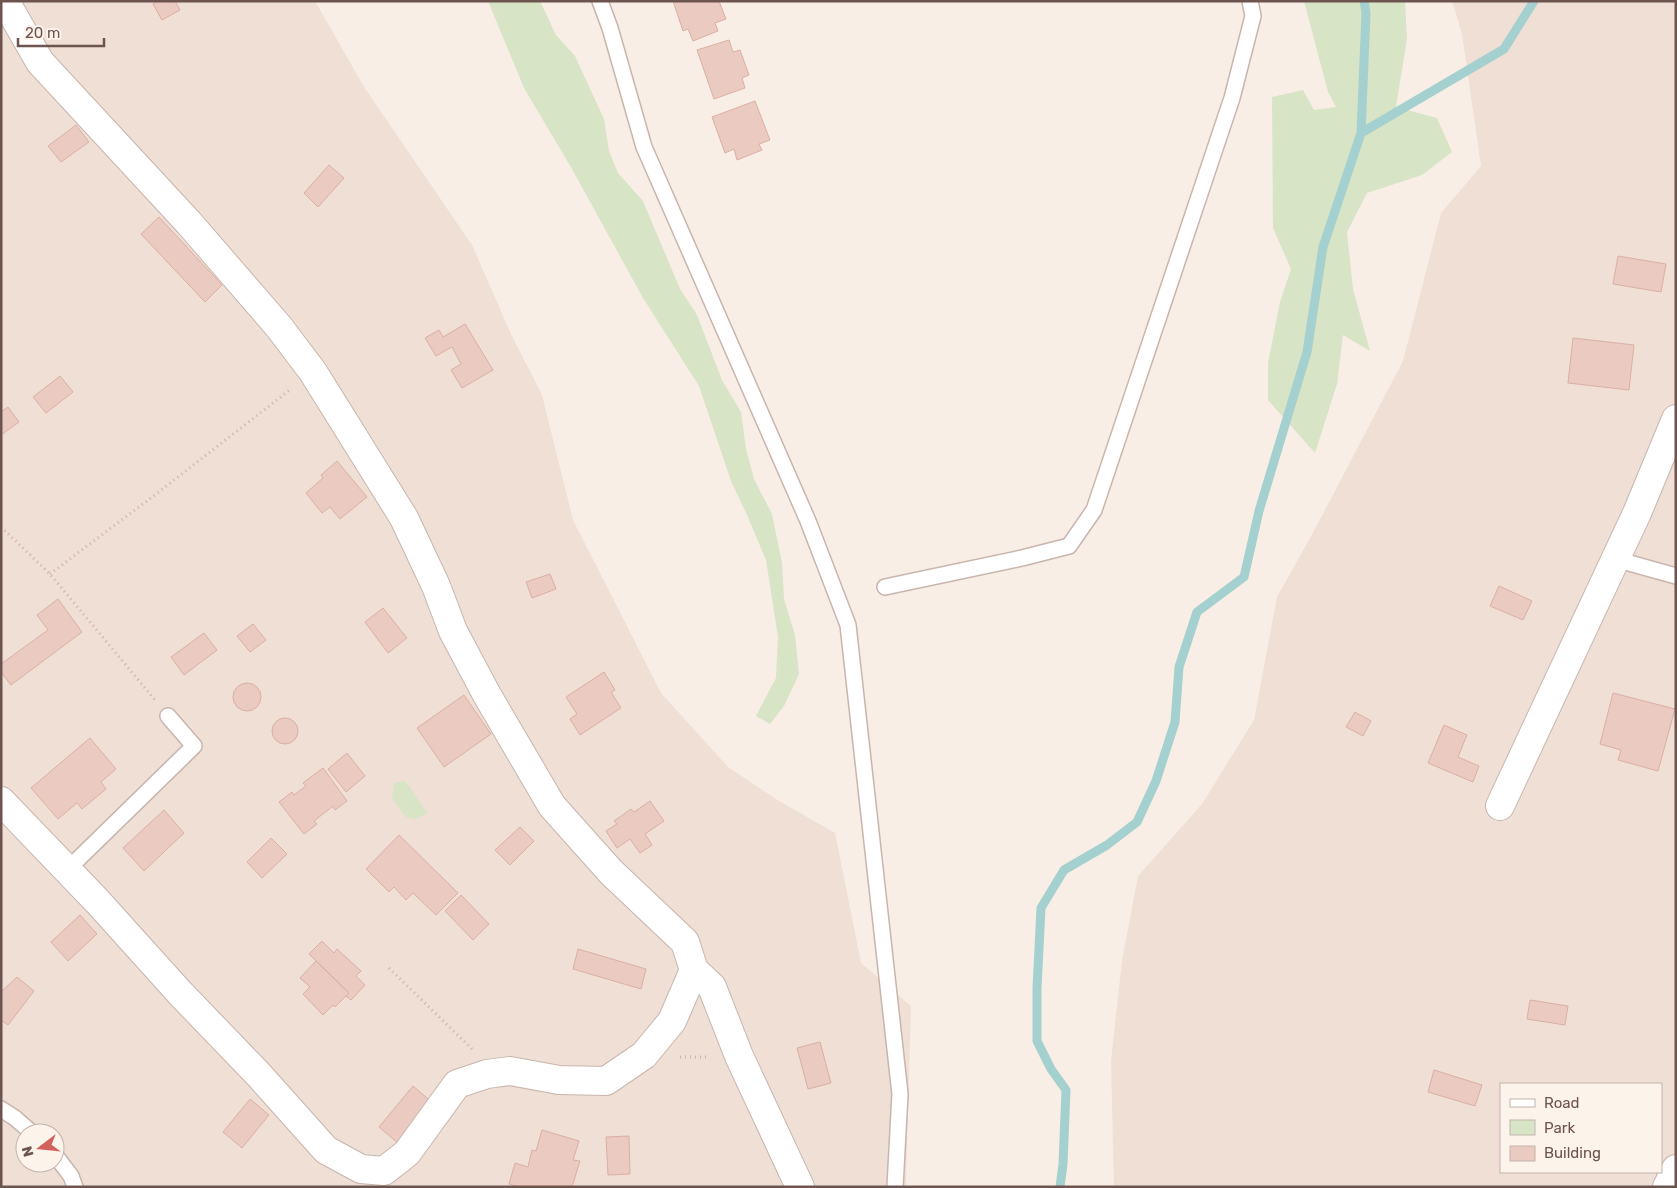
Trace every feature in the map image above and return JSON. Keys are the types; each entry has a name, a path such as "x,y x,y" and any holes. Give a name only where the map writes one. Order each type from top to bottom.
{"street":[{"path":"4,1 40,62 196,230 279,327 313,372 404,518 436,586 454,631 487,695 552,806 611,872 685,942 694,970 712,987 739,1056 800,1187"},
{"path":"1500,806 1637,513 1676,419"},
{"path":"1,801 260,1075 326,1150 361,1168 384,1170 407,1153 457,1084 487,1074 510,1072 559,1080 606,1081 644,1056 672,1022 694,970"},
{"path":"1667,1187 1676,1169"}],"lane":[{"path":"600,1 610,28 644,147 808,521 848,625 900,1094 895,1187"},
{"path":"885,588 1069,546 1094,510 1232,98 1253,16 1250,1"},
{"path":"1615,560 1676,576"},
{"path":"67,870 194,746 168,716"},
{"path":"1,1109 21,1123"},
{"path":"65,1168 71,1176 75,1187"}],"path":[{"path":"50,574 313,372"},
{"path":"1,527 50,574 168,716"},
{"path":"389,968 481,1057 487,1074"},
{"path":"644,1056 739,1056"}],"shaded area":[{"path":"1,1 315,1 364,87 472,245 511,334 542,395 573,520 661,693 728,767 779,801 835,833 861,963 911,1006 906,1187 1,1187"},
{"path":"1452,1 1676,1 1676,1187 1114,1187 1111,1061 1122,961 1138,876 1202,804 1254,720 1277,597 1403,361 1441,213 1481,166 1462,34"}],"green space":[{"path":"488,1 540,1 556,35 575,56 604,119 609,151 618,173 643,201 680,289 697,315 722,380 741,412 746,449 754,479 772,514 782,563 784,599 795,635 799,674 784,706 770,724 756,716 776,678 778,637 766,560 731,481 699,386 643,298 572,169 524,88"},
{"path":"1304,1 1405,1 1407,39 1396,107 1437,118 1452,152 1422,175 1367,193 1347,232 1353,289 1370,351 1343,335 1337,384 1315,453 1268,400 1268,363 1280,302 1291,269 1273,228 1272,97 1303,90 1314,110 1336,107 1328,92"},
{"path":"404,781 427,813 416,819 406,817 392,798 394,783"}],"building":[{"path":"157,1 175,1 180,10 162,20 153,4"},
{"path":"673,1 719,1 726,19 715,23 718,31 693,41 688,29 683,31"},
{"path":"729,40 733,52 740,50 749,75 742,78 745,88 714,99 697,50"},
{"path":"755,101 770,140 759,144 762,150 737,160 734,149 725,153 712,117"},
{"path":"76,125 89,142 61,162 48,146"},
{"path":"329,165 344,178 318,207 304,193"},
{"path":"159,217 222,285 205,302 141,234"},
{"path":"1618,256 1666,264 1661,292 1613,284"},
{"path":"465,324 493,370 462,388 451,370 461,364 452,347 436,356 425,338 439,330 443,337"},
{"path":"1573,338 1634,345 1629,390 1568,383"},
{"path":"60,376 73,392 46,413 33,397"},
{"path":"8,407 19,422 1,435 1,412"},
{"path":"337,461 367,497 340,519 330,507 322,513 306,493 323,478 321,475"},
{"path":"550,574 556,589 532,598 526,582"},
{"path":"1499,586 1532,601 1523,620 1490,606"},
{"path":"58,599 82,632 11,685 1,672 1,664 48,630 37,615"},
{"path":"383,608 407,638 388,653 365,622"},
{"path":"253,624 266,640 250,652 237,636"},
{"path":"204,633 217,650 184,675 171,657"},
{"path":"604,672 615,690 611,692 621,708 580,735 570,719 577,714 566,697"},
{"path":"247,683 257,687 261,697 257,707 247,711 237,707 233,697 237,687"},
{"path":"1613,693 1675,709 1658,771 1618,760 1621,750 1600,744"},
{"path":"464,695 491,734 444,767 417,728"},
{"path":"1355,712 1371,721 1363,736 1346,727"},
{"path":"285,718 294,722 298,731 294,740 285,744 276,740 272,731 276,722"},
{"path":"1444,725 1467,735 1458,757 1479,766 1473,782 1428,763"},
{"path":"90,738 116,769 101,782 106,789 82,809 77,803 58,819 31,788"},
{"path":"347,753 365,776 346,792 328,769"},
{"path":"323,768 347,801 335,810 333,806 314,821 317,824 304,834 279,802 292,792 294,795 306,786 303,783"},
{"path":"650,801 664,821 645,834 652,845 640,853 630,839 617,848 606,831 617,824 614,821 631,809 634,812"},
{"path":"164,810 184,833 144,871 123,848"},
{"path":"520,827 534,841 510,865 495,850"},
{"path":"399,835 458,893 436,915 413,893 406,900 394,887 389,892 366,869"},
{"path":"271,838 287,854 262,878 247,862"},
{"path":"461,895 489,924 473,940 445,911"},
{"path":"80,915 97,934 68,961 51,942"},
{"path":"322,941 334,953 337,949 361,971 356,976 365,985 351,1000 346,996 349,993 309,954"},
{"path":"578,949 646,969 641,989 573,969"},
{"path":"316,961 349,993 335,1007 333,1005 323,1015 303,994 310,987 300,978"},
{"path":"17,977 34,991 8,1025 1,1020 1,992"},
{"path":"1530,1000 1568,1006 1565,1025 1527,1019"},
{"path":"820,1042 831,1083 808,1089 797,1048"},
{"path":"1434,1070 1482,1085 1475,1106 1428,1092"},
{"path":"413,1086 433,1103 399,1144 379,1127"},
{"path":"250,1099 269,1115 242,1148 223,1132"},
{"path":"542,1130 579,1141 573,1160 580,1161 572,1187 519,1187 509,1184 515,1163 528,1167 532,1150 536,1151"},
{"path":"629,1136 630,1174 608,1175 606,1137"}],"waterway":[{"path":"1060,1187 1063,1164 1066,1090 1051,1069 1037,1041 1037,988 1041,908 1064,870 1107,845 1137,822 1156,781 1175,722 1179,667 1197,612 1244,577 1259,511 1307,352 1323,247 1361,133 1366,13 1364,1"},
{"path":"1361,133 1504,49 1534,1"}]}
